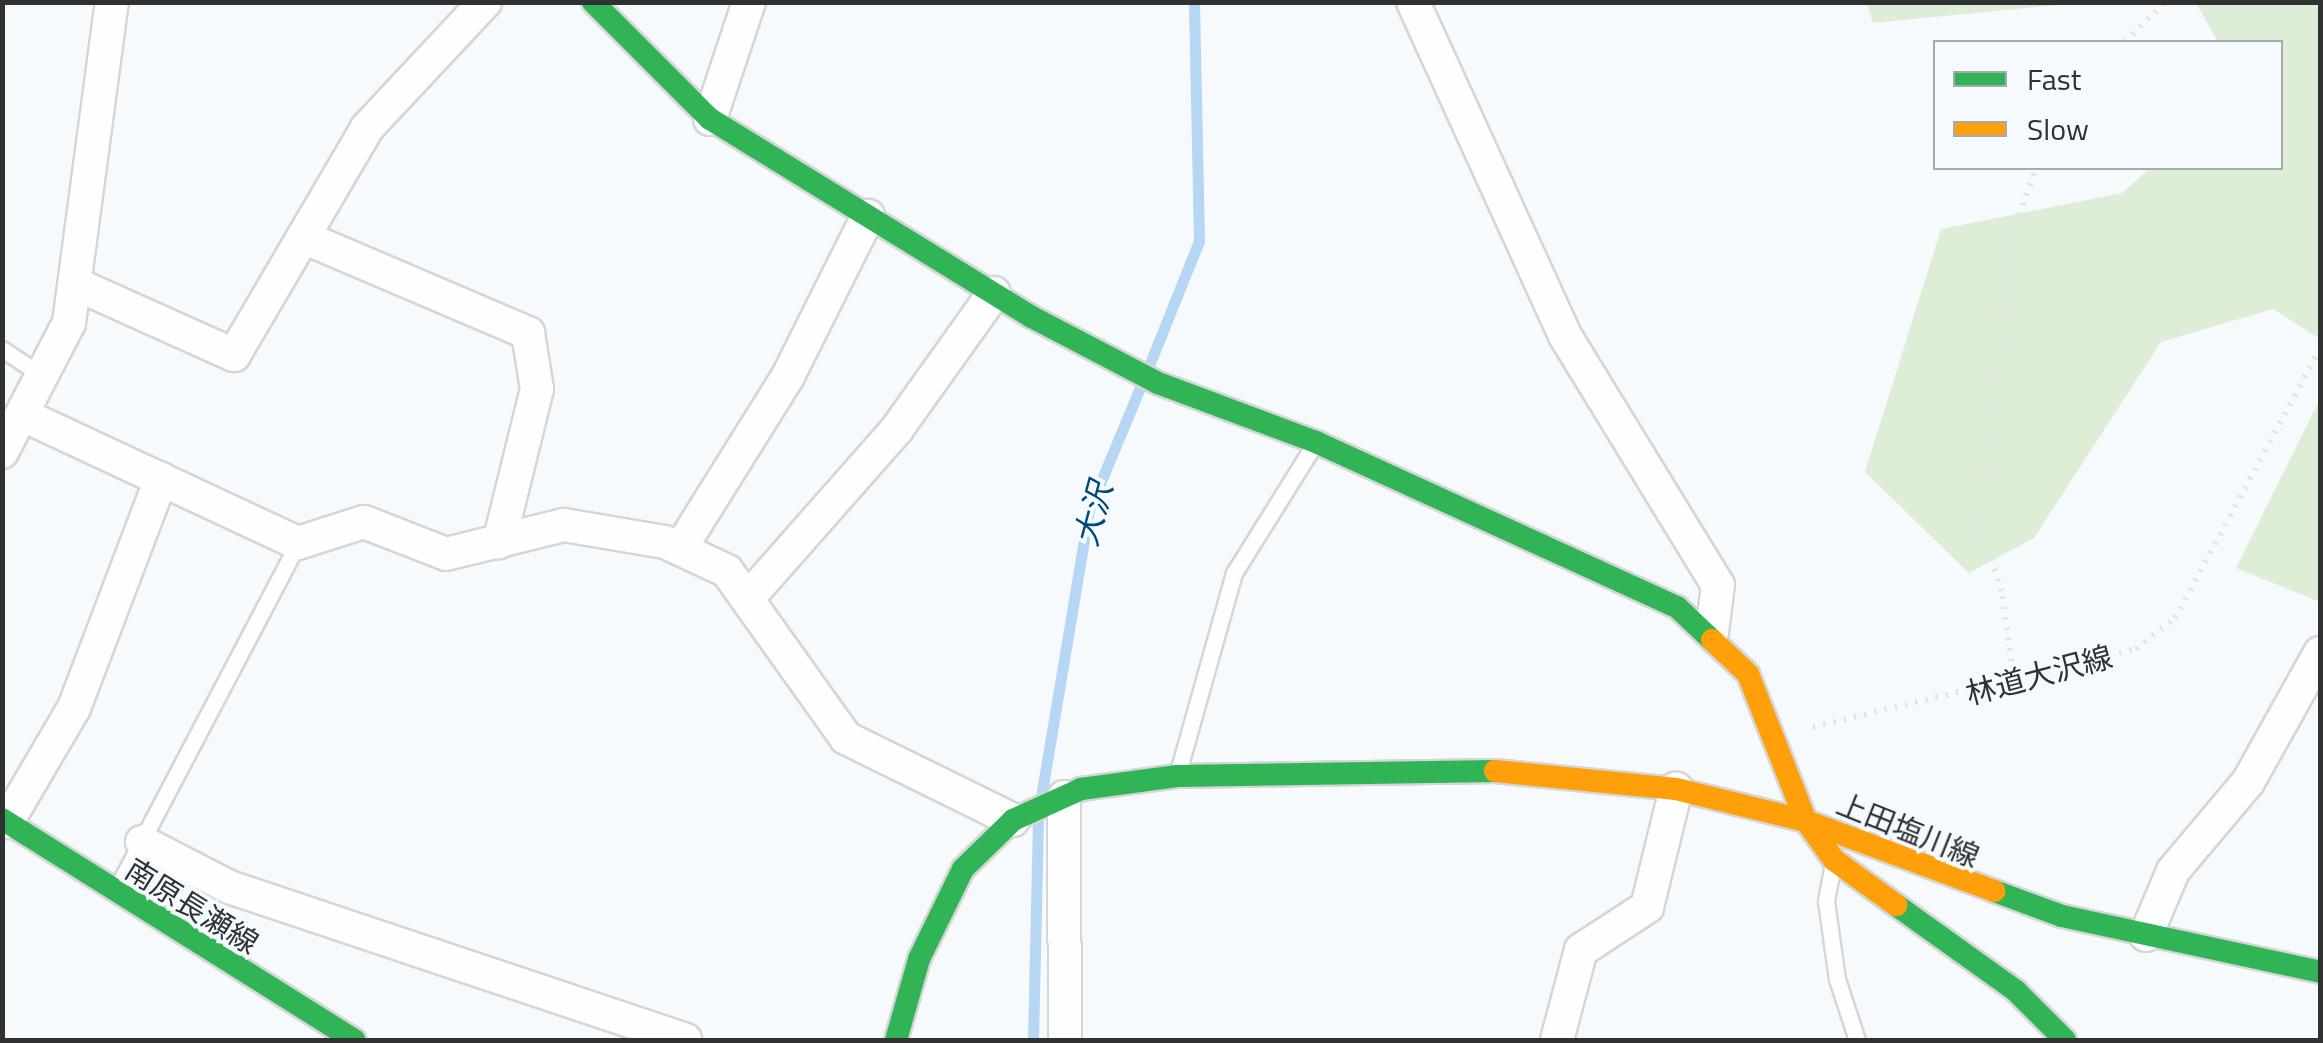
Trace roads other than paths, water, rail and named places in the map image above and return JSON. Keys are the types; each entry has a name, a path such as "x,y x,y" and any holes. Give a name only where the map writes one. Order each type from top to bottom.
{"street":[{"path":"2,452 43,376 78,285 112,2"},
{"path":"78,285 234,354 366,128 485,2"},
{"path":"593,2 710,119 994,294 1158,383 1316,442 1677,607 1712,632 1748,674 1806,821"},
{"path":"710,119 749,2"},
{"path":"1413,2 1564,334 1718,585 1712,632"},
{"path":"680,549 788,376 868,216"},
{"path":"303,237 528,333 537,388 499,542"},
{"path":"750,597 897,429 994,294"},
{"path":"23,415 298,543 364,522 446,554 564,524 680,549 726,571 750,597 846,738 1014,820"},
{"path":"5,821 74,708 160,479"},
{"path":"2146,934 2173,871 2248,782 2320,653"},
{"path":"896,1040 919,959 963,869 1014,820 1064,797 1176,776 1466,768 1676,789 1806,821"},
{"path":"1557,1040 1581,950 1647,907 1676,789"},
{"path":"1064,797 1065,1040"},
{"name":"南原長瀬線","path":"5,821 114,894 354,1040"},
{"name":"上田塩川線","path":"1806,821 1978,892 2320,972"},
{"name":"上田塩川線","path":"1806,821 1834,860 2016,990 2065,1040"},
{"path":"142,842 229,887 685,1040"}],"lane":[{"path":"2,349 43,376"},
{"path":"1176,776 1234,573 1316,442"},
{"path":"114,894 298,543"},
{"path":"1834,860 1826,901 1834,960 1857,1040"}],"waterway":[{"name":"大沢","path":"1148,368 1199,241 1194,2"},
{"name":"大沢","path":"1041,797 1089,510 1141,385"},
{"name":"大沢","path":"1033,1040 1038,820"}]}
